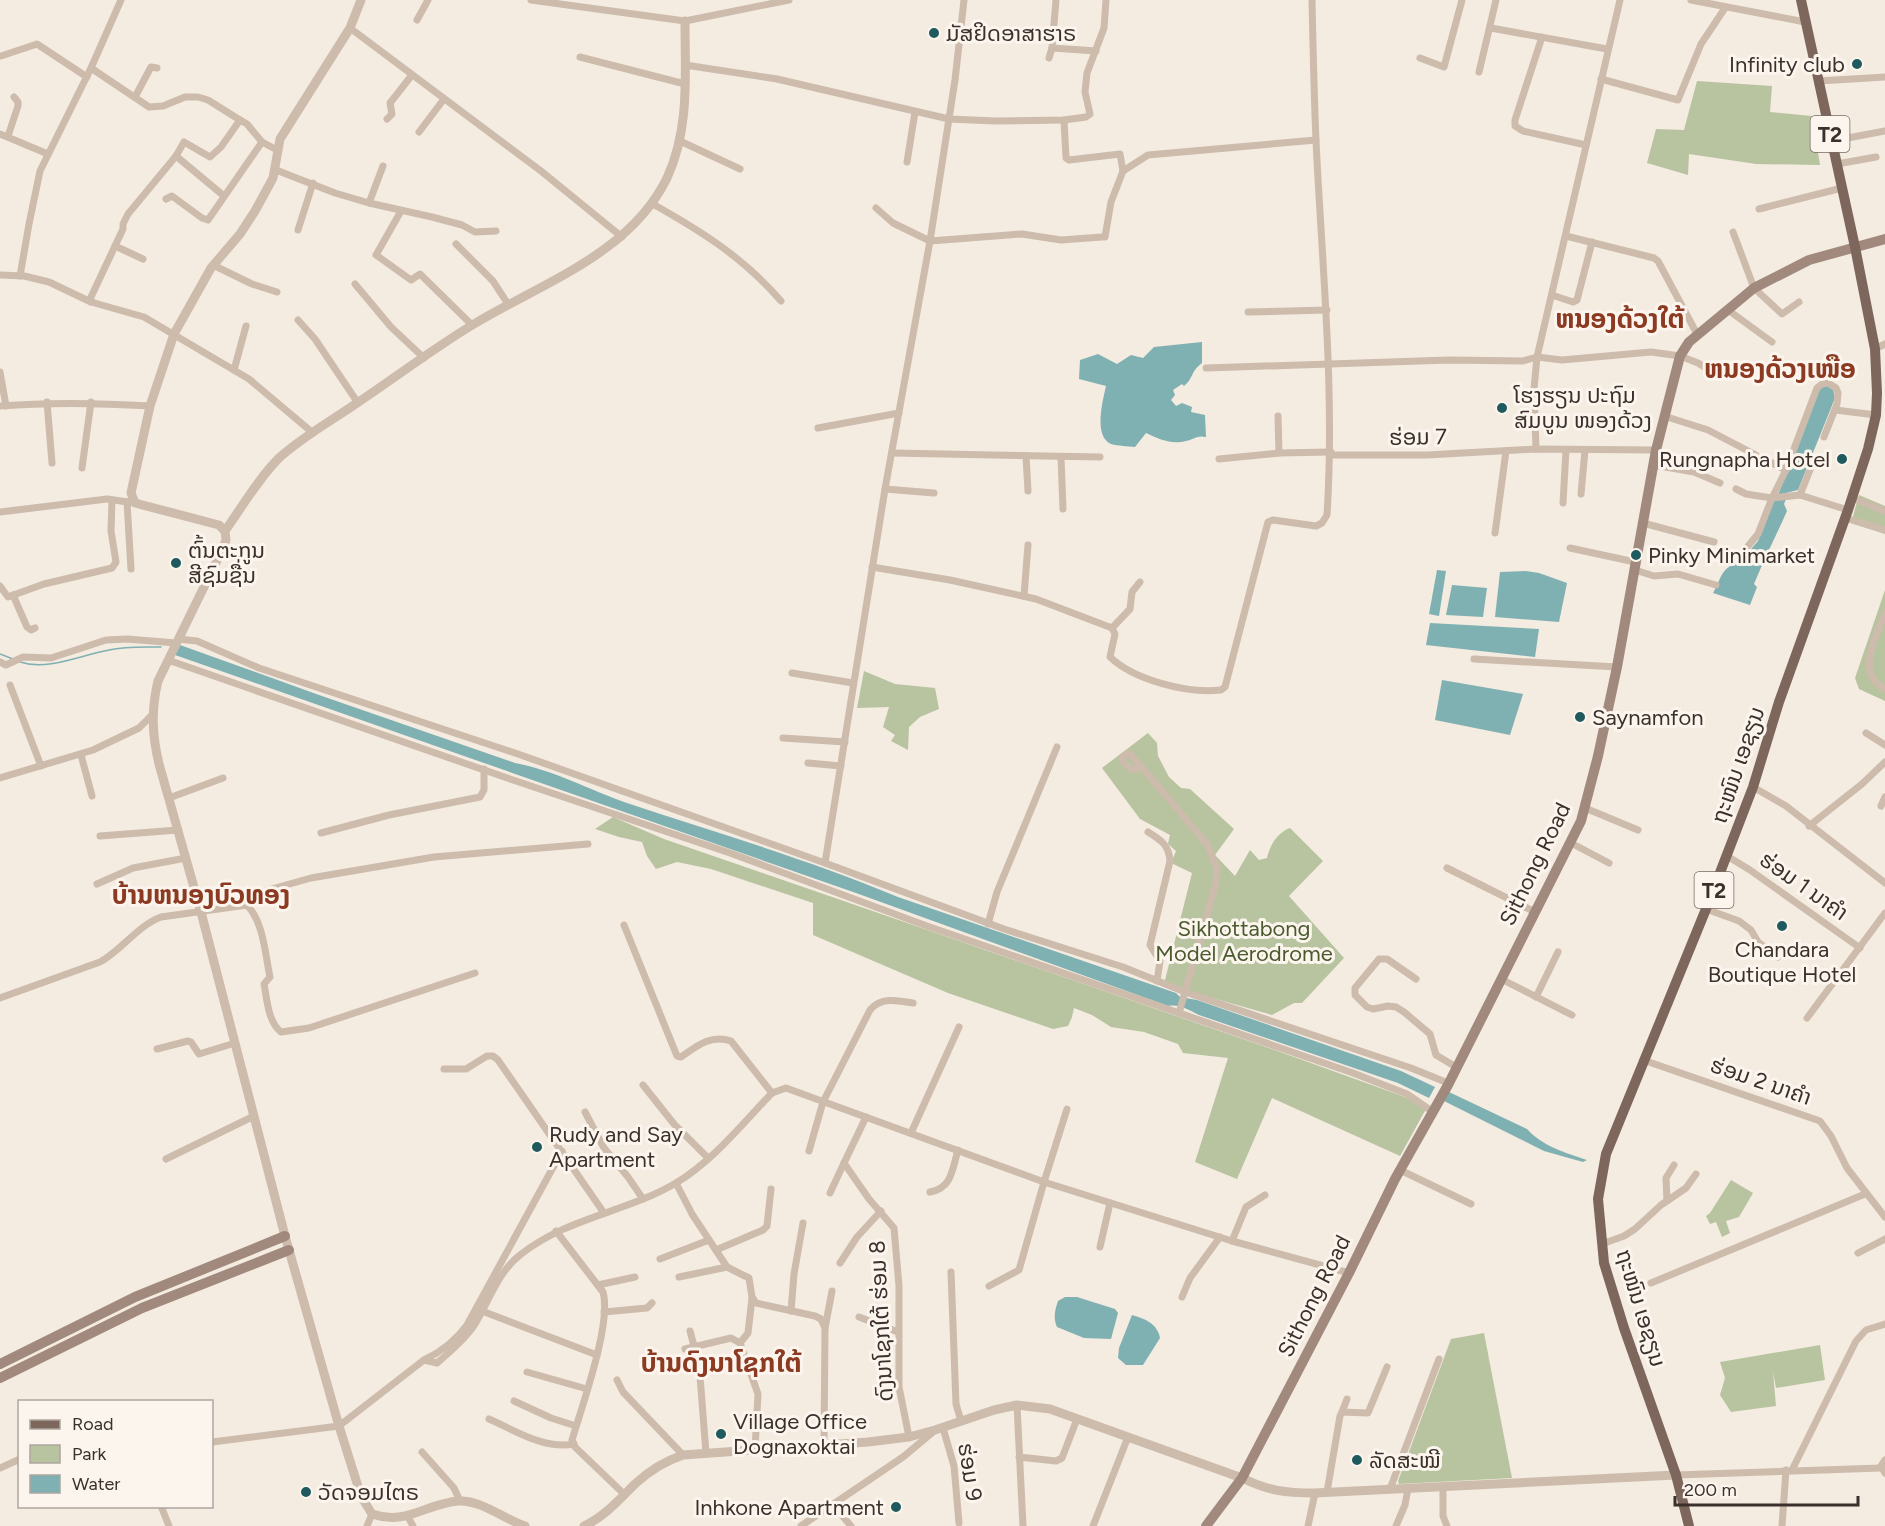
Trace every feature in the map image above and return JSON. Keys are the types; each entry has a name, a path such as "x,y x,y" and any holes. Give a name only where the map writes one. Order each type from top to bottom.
{"main road":[{"name":"ຖະໜົນ ເອຊຽນ","path":"1689,1526 1676,1475 1624,1328 1604,1263 1598,1199 1606,1154 1753,787 1779,702 1869,446 1881,393 1880,347 1801,0"},
{"name":"Sithong Road","path":"1206,1526 1242,1478 1400,1170 1448,1084 1571,843 1586,808 1617,668 1656,450 1680,356 1697,334 1754,288 1809,260 1885,239"},
{"path":"0,1364 135,1297 285,1236"},
{"path":"0,1378 142,1308 289,1250"}],"street":[{"path":"20,276 40,171 87,77 121,0"},
{"path":"130,569 131,493 150,406 174,334 213,265 240,234 255,211 276,170 280,139 350,28 361,0"},
{"path":"417,20 428,0"},
{"path":"531,0 685,21 759,3 789,0"},
{"path":"825,863 885,489 930,241 964,0"},
{"path":"1049,57 1052,48 1056,0"},
{"path":"685,65 777,78 949,119 1064,120 1089,116 1085,86 1087,73 1104,28 1106,0"},
{"path":"872,567 1024,596 1048,603 1112,628 1115,632 1110,657 1155,683 1215,691 1225,687 1266,525 1273,520 1316,526 1325,520 1327,515 1331,453 1330,364 1316,140 1312,0"},
{"path":"1420,58 1444,67 1462,0"},
{"path":"1479,72 1496,0"},
{"path":"1536,449 1534,389 1537,357 1620,0"},
{"path":"1691,0 1805,22"},
{"path":"1601,79 1678,100 1701,44 1725,8"},
{"path":"225,531 268,470 313,433 472,325 601,253 622,237 651,203 666,178 680,141 685,117 685,21"},
{"path":"1491,27 1607,49"},
{"path":"350,28 541,171 622,237"},
{"path":"1542,37 1515,126 1523,131 1586,145"},
{"path":"1,56 38,44 87,77"},
{"path":"1052,48 1096,51"},
{"path":"580,57 685,84"},
{"path":"135,97 151,67 157,68"},
{"path":"91,68 149,106 167,105 185,97 208,100 247,124 262,142 277,150"},
{"path":"387,119 392,114 390,103 412,75"},
{"path":"1819,81 1885,78"},
{"path":"14,97 18,106 4,135 48,154"},
{"path":"419,132 444,99"},
{"path":"906,162 915,112"},
{"path":"91,302 91,297 128,214 176,156 184,142 210,157 240,120"},
{"path":"876,208 893,223 930,241 1023,234 1061,240 1105,237 1111,202 1123,171 1119,154 1069,160 1066,158 1064,120"},
{"path":"1832,141 1885,131"},
{"path":"1123,171 1148,155 1316,140"},
{"path":"680,141 740,169"},
{"path":"166,199 172,196 208,220 262,142"},
{"path":"176,156 224,196"},
{"path":"1837,164 1876,157"},
{"path":"369,203 383,166"},
{"path":"276,170 334,193 369,203 442,219 475,232 496,231"},
{"path":"298,230 313,183"},
{"path":"1760,209 1842,188"},
{"path":"651,203 726,249 763,280 781,301"},
{"path":"401,211 376,255 411,280 420,274 472,325"},
{"path":"1733,232 1754,288 1782,314 1799,302"},
{"path":"1566,236 1654,258 1658,261 1697,334"},
{"path":"1552,295 1573,302 1577,300 1592,242"},
{"path":"456,244 494,281 508,304"},
{"path":"115,246 143,259"},
{"path":"213,265 252,284 277,292"},
{"path":"0,275 20,276 49,282 91,302 144,317 249,380 313,433"},
{"path":"355,284 391,327 423,358"},
{"path":"1248,312 1327,310"},
{"path":"1728,310 1772,342"},
{"path":"298,320 315,339 358,403"},
{"path":"234,370 246,326"},
{"path":"1206,368 1449,360 1523,361 1537,357 1562,360 1651,352 1680,356 1698,363 1717,375 1728,376 1738,373"},
{"path":"0,372 3,406 47,402 91,402 150,406"},
{"path":"1739,557 1758,534 1820,384 1828,383 1836,388 1838,398 1824,437"},
{"path":"47,402 52,463"},
{"path":"82,468 91,402"},
{"path":"1834,410 1876,415"},
{"path":"818,428 899,413"},
{"path":"1278,416 1279,453"},
{"path":"1664,416 1708,430 1756,455"},
{"name":"ຮ່ອມ 7","path":"1219,459 1279,453 1427,455 1536,449 1656,450"},
{"path":"1563,503 1566,450"},
{"path":"1581,494 1585,450"},
{"path":"1495,533 1506,452"},
{"path":"892,453 1100,457"},
{"path":"1026,456 1028,491"},
{"path":"1061,457 1063,509"},
{"path":"1768,461 1786,470"},
{"path":"1654,465 1694,472 1720,483"},
{"path":"1800,495 1812,465"},
{"path":"885,489 934,493"},
{"path":"1736,489 1746,494 1773,498 1800,495 1885,530"},
{"path":"1852,498 1885,511"},
{"path":"0,586 7,597 44,584 112,568 116,562 111,531 112,500"},
{"path":"0,512 112,500 131,502 219,525 225,531 226,540 223,548 158,681 153,702 153,740 201,912 285,1236 339,1426 361,1496 372,1514 383,1518 408,1516 460,1501 478,1505 525,1526"},
{"path":"1643,523 1714,542"},
{"path":"1024,596 1028,545"},
{"path":"1570,548 1635,566 1654,576 1678,574 1716,585"},
{"path":"1112,628 1130,609 1132,592 1140,582"},
{"path":"13,595 27,627 31,630 35,628"},
{"path":"1885,613 1868,662 1869,674 1874,683 1885,688"},
{"path":"0,662 6,665 23,657 51,658 116,638 197,641 260,668 518,754 825,863 988,924 1123,967 1184,995 1411,1068 1448,1084"},
{"path":"1474,659 1617,668"},
{"path":"168,660 730,853 927,926 1179,1011 1407,1094 1433,1112"},
{"path":"792,673 853,683"},
{"path":"10,685 41,766"},
{"path":"0,778 81,755 139,728 152,715"},
{"path":"1866,733 1885,745"},
{"path":"783,738 845,742"},
{"path":"988,924 997,892 1057,747"},
{"path":"81,755 92,796"},
{"path":"1809,826 1862,784 1885,762"},
{"path":"808,763 841,766"},
{"path":"1142,767 1207,844 1218,868 1216,883 1179,1011"},
{"path":"321,833 388,815 480,797 484,790 483,769"},
{"path":"169,798 223,778"},
{"path":"1753,787 1786,806 1885,883"},
{"path":"1881,806 1885,797"},
{"path":"1586,808 1638,830"},
{"path":"100,836 178,830"},
{"path":"1148,832 1166,846 1170,861 1150,945 1160,961 1157,981"},
{"path":"1571,843 1609,863"},
{"path":"0,998 100,962 112,955 144,926 161,917 247,905 268,890 311,878 434,857 588,844"},
{"name":"ຮ່ອມ 1 ນາຄຳ","path":"1727,856 1860,948"},
{"path":"97,884 134,868 186,858"},
{"path":"1447,868 1535,912"},
{"path":"247,905 255,913 263,944 270,977 264,984 271,1018 281,1032 309,1028 475,974"},
{"path":"1706,909 1739,921 1751,930 1758,942 1778,957"},
{"path":"1807,1018 1885,913"},
{"path":"624,925 677,1056 681,1057 702,1042 723,1038 731,1041 772,1093"},
{"path":"1536,997 1558,952"},
{"path":"1416,980 1387,959 1379,959 1355,988 1355,995 1367,1007 1373,1009 1388,1006 1404,1012 1430,1034 1436,1054 1456,1067"},
{"path":"1501,979 1572,1015"},
{"path":"809,1151 823,1102 875,1004 888,1001 913,1003"},
{"path":"911,1133 958,1027"},
{"path":"157,1049 188,1041 199,1054 235,1043"},
{"path":"444,1069 466,1069 487,1056 493,1056 604,1213"},
{"name":"ຮ່ອມ 2 ນາຄຳ","path":"1643,1060 1820,1121 1831,1136 1847,1168 1885,1217"},
{"path":"643,1085 674,1124 708,1158"},
{"path":"424,1360 437,1363 466,1337 505,1270 514,1260 556,1231 643,1199 676,1183 708,1158 772,1093 786,1088 1044,1182 1232,1241 1349,1273"},
{"path":"989,1286 1019,1270 1067,1109"},
{"path":"585,1112 604,1148 628,1176 643,1199"},
{"path":"166,1159 254,1116"},
{"path":"830,1193 866,1117"},
{"path":"930,1192 946,1186 957,1150"},
{"path":"213,1442 339,1426 424,1360 435,1355 462,1332 562,1151"},
{"name":"ດົງນາໂຊກໃຕ້ ຮ່ອມ 8","path":"844,1163 869,1199 894,1228 897,1239 898,1387 909,1437"},
{"path":"1667,1202 1666,1178 1674,1165"},
{"path":"1400,1170 1472,1204"},
{"path":"1602,1244 1630,1233 1686,1188 1696,1174"},
{"path":"676,1183 727,1267 749,1278 752,1297 748,1333 740,1342"},
{"path":"716,1250 763,1230 767,1226 771,1189"},
{"path":"1651,1283 1865,1194"},
{"path":"1232,1241 1246,1207 1265,1195"},
{"path":"1100,1247 1110,1203"},
{"path":"840,1263 857,1237 881,1211"},
{"path":"791,1311 794,1274 803,1223"},
{"path":"556,1231 598,1285 604,1298 597,1355 572,1440 575,1448 625,1495"},
{"path":"1182,1297 1190,1278 1220,1237"},
{"path":"1857,1252 1885,1239"},
{"path":"660,1259 709,1240"},
{"path":"679,1277 727,1267"},
{"path":"951,1272 956,1404 961,1421"},
{"path":"598,1285 635,1277"},
{"path":"824,1446 825,1328 832,1291"},
{"path":"752,1297 756,1303 815,1316 821,1319 825,1328"},
{"path":"604,1312 647,1308 652,1303"},
{"path":"482,1311 597,1355"},
{"path":"859,1317 898,1332"},
{"path":"1782,1526 1789,1470 1856,1341 1866,1330 1885,1324"},
{"path":"690,1331 694,1346"},
{"path":"685,1349 731,1338 740,1342 758,1394 755,1449"},
{"path":"1390,1489 1439,1359"},
{"path":"1342,1412 1368,1413 1387,1368"},
{"path":"527,1372 587,1389"},
{"path":"700,1376 706,1453"},
{"path":"617,1380 623,1392 683,1455"},
{"path":"1327,1492 1340,1416 1347,1399"},
{"path":"514,1401 551,1418 576,1426"},
{"path":"1017,1405 1023,1526"},
{"path":"584,1526 599,1523 650,1472 669,1460 683,1455 824,1446 909,1437 1017,1405 1050,1409 1279,1492 1315,1493 1789,1470 1883,1471 1882,1463 1885,1460"},
{"path":"489,1419 527,1437 558,1445 574,1444"},
{"path":"1019,1457 1056,1461 1062,1458 1077,1419"},
{"path":"801,1526 903,1457 939,1429"},
{"name":"ຮ່ອມ 9","path":"939,1429 954,1466 959,1523"},
{"path":"1093,1526 1128,1437"},
{"path":"422,1452 454,1488 460,1501"},
{"path":"0,1468 18,1460"},
{"path":"1443,1486 1443,1516 1447,1526"},
{"path":"1396,1526 1405,1504 1408,1488"},
{"path":"1308,1526 1315,1493"},
{"path":"832,1505 851,1526"},
{"path":"162,1508 169,1526"},
{"path":"367,1526 372,1514"},
{"path":"408,1516 413,1526"}],"green space":[{"path":"1697,81 1772,86 1770,112 1812,116 1820,165 1756,164 1689,154 1688,175 1647,163 1656,129 1684,130"},
{"path":"1859,495 1885,506 1885,534 1851,523"},
{"path":"1885,590 1885,701 1859,689 1855,678"},
{"path":"864,671 895,684 935,688 939,709 920,717 909,727 908,750 891,741 895,735 883,727 889,707 857,708"},
{"name":"Sikhottabong Model Aerodrome","path":"1148,733 1157,743 1158,756 1169,777 1181,788 1190,789 1234,829 1215,855 1235,876 1250,850 1259,860 1267,858 1275,840 1290,828 1323,861 1289,896 1344,958 1302,1003 1294,1003 1272,1015 1164,984 1192,873 1171,863 1176,851 1168,844 1170,835 1140,819 1102,768"},
{"path":"613,817 664,839 1269,1048 1405,1097 1426,1109 1400,1156 1272,1098 1237,1179 1195,1162 1228,1058 1183,1053 1178,1044 1144,1032 1111,1027 1092,1015 1074,1008 1068,1026 1053,1029 948,993 813,935 813,903 711,869 677,862 656,869 647,856 642,842 595,829"},
{"path":"1731,1180 1753,1193 1739,1217 1726,1221 1730,1233 1722,1237 1716,1222 1710,1224 1706,1216"},
{"path":"1484,1333 1512,1478 1399,1484 1398,1481 1451,1339"},
{"path":"1820,1345 1825,1380 1776,1388 1773,1372 1776,1406 1731,1412 1720,1395 1725,1378 1720,1362"}],"water":[{"path":"1202,342 1202,363 1184,386 1182,384 1173,390 1175,395 1171,400 1176,406 1182,403 1192,407 1191,412 1205,415 1206,437 1171,442 1146,433 1135,447 1111,444 1105,440 1102,434 1101,417 1106,386 1079,379 1080,360 1098,354 1117,364 1131,355 1143,358 1154,347"},
{"path":"1828,385 1833,389 1835,398 1798,490 1778,495 1821,386"},
{"path":"1786,499 1784,504 1787,511 1754,584 1757,587 1750,605 1713,593 1725,570 1739,563 1758,541 1774,500"},
{"path":"1437,570 1446,571 1439,616 1429,614"},
{"path":"1526,571 1567,583 1559,622 1495,617 1500,572"},
{"path":"1452,585 1487,588 1483,617 1446,615"},
{"path":"1430,623 1539,629 1535,657 1426,645"},
{"path":"180,645 515,763 558,775 627,803 797,859 898,897 1176,993 1180,997 1197,1000 1401,1071 1435,1087 1429,1098 1398,1083 1184,1008 1168,1006 856,893 175,655"},
{"path":"1442,680 1523,694 1510,735 1435,720"},
{"path":"1449,1092 1527,1129 1540,1140 1555,1148 1587,1160 1583,1162 1544,1151 1444,1101"},
{"path":"1065,1297 1077,1297 1115,1309 1118,1313 1111,1339 1084,1338 1057,1327 1056,1308 1058,1301"},
{"path":"1132,1315 1153,1325 1160,1338 1143,1365 1126,1365 1118,1358 1119,1348"}],"waterway":[{"path":"20,662 42,665 115,649 161,647"},
{"path":"0,654 13,659"}],"place":[{"name":"ມັສຢິດອາສາຮາຣ","path":"934,33"},
{"name":"Infinity club","path":"1857,64"},
{"name":"ໂຮງຮຽນ ປະຖົມ ສົມບູນ ໜອງດ້ວງ","path":"1502,408"},
{"name":"Rungnapha Hotel","path":"1842,459"},
{"name":"Pinky Minimarket","path":"1636,555"},
{"name":"ຕົ້ນຕະກູນ ສີຊົມຊື່ນ","path":"176,563"},
{"name":"Saynamfon","path":"1580,717"},
{"name":"Chandara Boutique Hotel","path":"1782,926"},
{"name":"Rudy and Say Apartment","path":"537,1147"},
{"name":"Village Office Dognaxoktai","path":"721,1434"},
{"name":"ລັດສະໝີ","path":"1357,1460"},
{"name":"ວັດຈອມໄຕຣ","path":"306,1492"},
{"name":"Inhkone Apartment","path":"896,1507"}],"district":[{"name":"ຫນອງດ້ວງໃຕ້","path":"1620,319"},
{"name":"ຫນອງດ້ວງເໜືອ","path":"1780,369"},
{"name":"ບ້ານຫນອງບົວທອງ","path":"201,895"},
{"name":"ບ້ານດົງນາໂຊກໃຕ້","path":"721,1363"}]}
